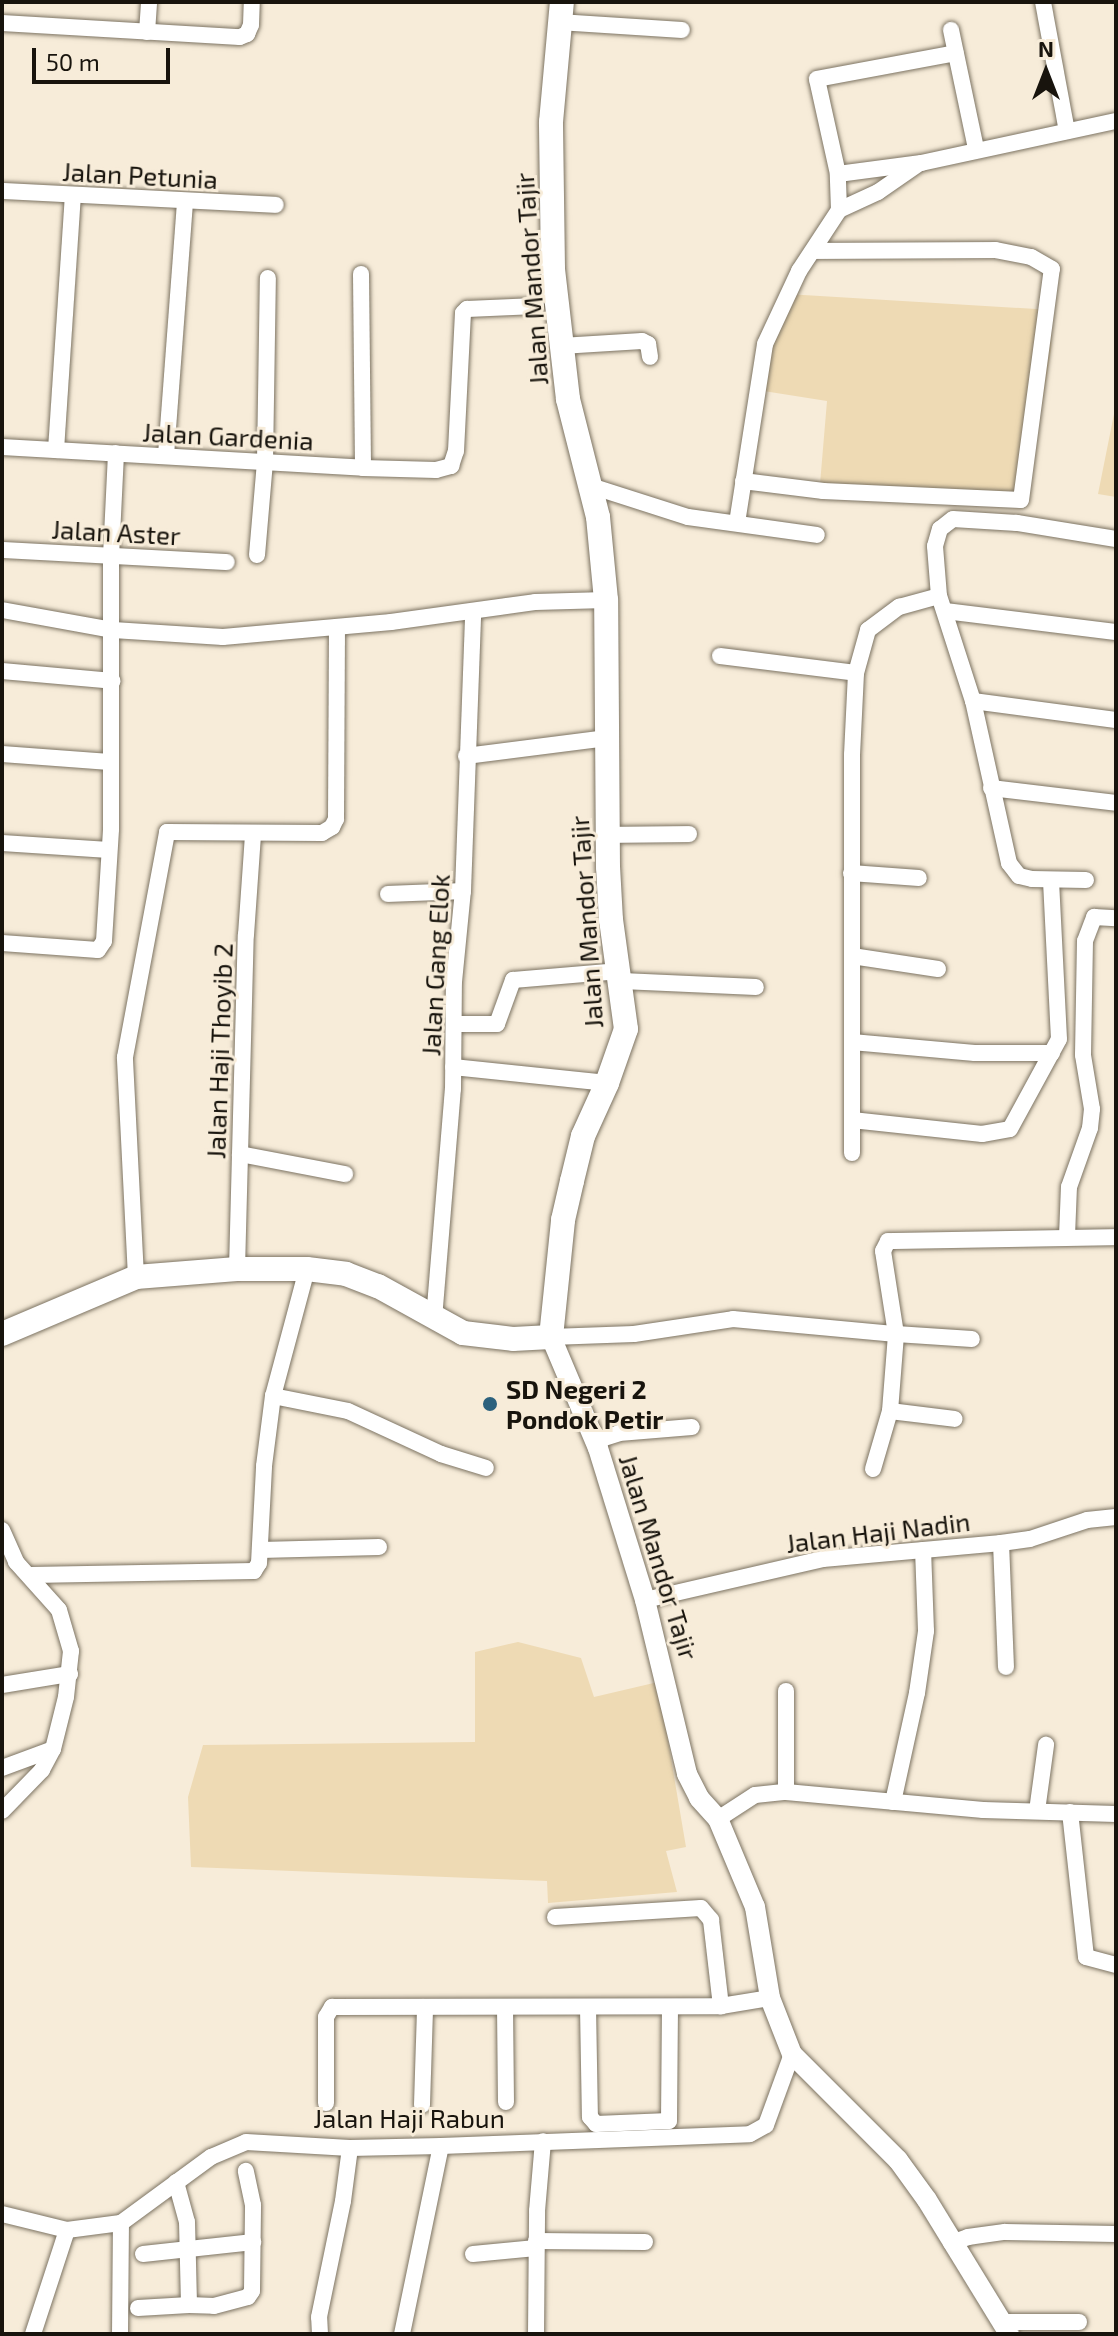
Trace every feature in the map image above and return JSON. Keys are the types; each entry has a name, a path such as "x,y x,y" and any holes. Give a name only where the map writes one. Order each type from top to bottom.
{"main road":[{"name":"Jalan Mandor Tajir","path":"551,1337 563,1220 583,1136 607,1083 626,1029 611,920 607,835 606,600 598,517 568,399 553,269 551,162 561,12"},
{"path":"2,1334 136,1277 237,1269 307,1269 346,1274 378,1286 463,1333 492,1337 551,1337"}],"street":[{"path":"147,32 149,2"},
{"path":"2,23 240,37 247,34 251,25 252,2"},
{"path":"1043,2 1067,131"},
{"path":"561,12 682,30"},
{"path":"951,30 976,149"},
{"path":"839,210 838,174 817,79 956,53"},
{"path":"838,174 921,163 1116,121"},
{"path":"737,523 765,344 776,315 839,210 878,192 921,163"},
{"name":"Jalan Petunia","path":"2,191 276,205"},
{"path":"56,450 73,197"},
{"path":"166,455 185,202"},
{"path":"743,481 835,492 1021,500 1052,269 1031,257 995,250 813,251"},
{"path":"361,274 363,468"},
{"path":"257,555 265,461 268,278"},
{"name":"Jalan Gardenia","path":"2,447 436,470 451,466 456,451 463,313 467,309 536,306"},
{"path":"561,346 642,341 648,344 650,357"},
{"path":"2,943 98,950 103,947 109,850 113,681 111,556 116,453"},
{"path":"591,486 688,517 817,535"},
{"path":"1086,880 1019,876 1009,863 973,701 942,603 935,546 940,529 953,519 1017,523 1116,539"},
{"name":"Jalan Aster","path":"2,550 227,562"},
{"path":"2,610 113,630 223,637 473,612 535,602 606,600"},
{"path":"852,1153 851,873 856,673 868,630 899,607 942,603 1116,632"},
{"name":"Jalan Gang Elok","path":"434,1319 463,891 473,612"},
{"path":"136,1277 125,1057 167,832 253,835 322,833 332,827 336,819 337,627"},
{"path":"720,656 856,673"},
{"path":"2,671 113,681"},
{"path":"973,701 1116,720"},
{"path":"466,756 607,738"},
{"path":"2,754 110,762"},
{"path":"991,788 1116,803"},
{"path":"607,835 689,834"},
{"name":"Jalan Haji Thoyib 2","path":"237,1269 246,935 253,835"},
{"path":"2,843 109,850"},
{"path":"851,873 919,878"},
{"path":"852,1120 996,1134 1014,1124 1059,1039 1051,880"},
{"path":"388,894 463,891"},
{"path":"1067,1236 1069,1187 1090,1128 1092,1109 1083,1055 1085,941 1094,917 1116,918"},
{"path":"852,956 938,969"},
{"path":"454,1024 497,1024 513,980 621,976 756,987"},
{"path":"852,1042 975,1053 1052,1053"},
{"path":"453,1067 607,1083"},
{"path":"240,1154 345,1174"},
{"path":"873,1469 890,1411 896,1334 883,1251 888,1241 1116,1237"},
{"path":"31,1575 142,1570 254,1571 259,1563 264,1466 273,1396 307,1269"},
{"path":"551,1337 634,1334 733,1319 972,1339"},
{"name":"Jalan Mandor Tajir","path":"551,1337 595,1441 645,1600 687,1774 699,1798 718,1819 755,1907 770,1998 792,2054 898,2160 927,2200 1005,2328"},
{"path":"273,1396 348,1411 441,1454 486,1468"},
{"path":"890,1411 955,1419"},
{"path":"595,1441 619,1433 692,1427"},
{"name":"Jalan Haji Nadin","path":"645,1600 823,1559 1030,1539 1087,1520 1116,1517"},
{"path":"2,1530 16,1562 52,1599 66,1625 71,1651 70,1674 53,1749 42,1770 2,1811"},
{"path":"1001,1543 1006,1667"},
{"path":"260,1550 379,1547"},
{"path":"893,1802 915,1704 926,1631 923,1550"},
{"path":"2,1685 70,1674"},
{"path":"786,1691 786,1792"},
{"path":"1037,1811 1046,1745"},
{"path":"2,1768 53,1749"},
{"path":"718,1819 755,1795 786,1792 893,1802 1116,1814"},
{"path":"1070,1812 1086,1957 1116,1965"},
{"path":"555,1917 701,1908 711,1920 721,2006"},
{"path":"326,2103 327,2010 721,2006 770,1998"},
{"path":"422,2105 425,2007"},
{"path":"505,2007 506,2102"},
{"path":"588,2007 590,2117 596,2124 669,2121 670,2007"},
{"name":"Jalan Haji Rabun","path":"2,2214 67,2230 121,2223 228,2147 246,2142 350,2148 677,2138 759,2132 766,2125 792,2054"},
{"path":"536,2334 536,2245 543,2141"},
{"path":"402,2334 441,2146"},
{"path":"320,2334 319,2317 350,2148"},
{"path":"138,2308 214,2306 248,2297 252,2291 253,2205 246,2171"},
{"path":"176,2182 183,2202 188,2249 189,2305"},
{"path":"120,2334 121,2223"},
{"path":"33,2334 67,2230"},
{"path":"951,2243 968,2237 1005,2232 1116,2234"},
{"path":"143,2254 253,2242"},
{"path":"473,2254 536,2245 645,2242"},
{"path":"1005,2328 1079,2322"}],"shaded area":[{"path":"787,294 1053,310 1051,350 1028,494 820,484 827,401 757,390"},
{"path":"1116,404 1116,497 1098,494"},
{"path":"518,1642 581,1658 594,1697 658,1682 686,1847 666,1851 677,1892 548,1903 547,1881 191,1867 188,1797 203,1745 475,1742 475,1652"}],"place":[{"name":"SD Negeri 2 Pondok Petir","path":"490,1404"}]}
